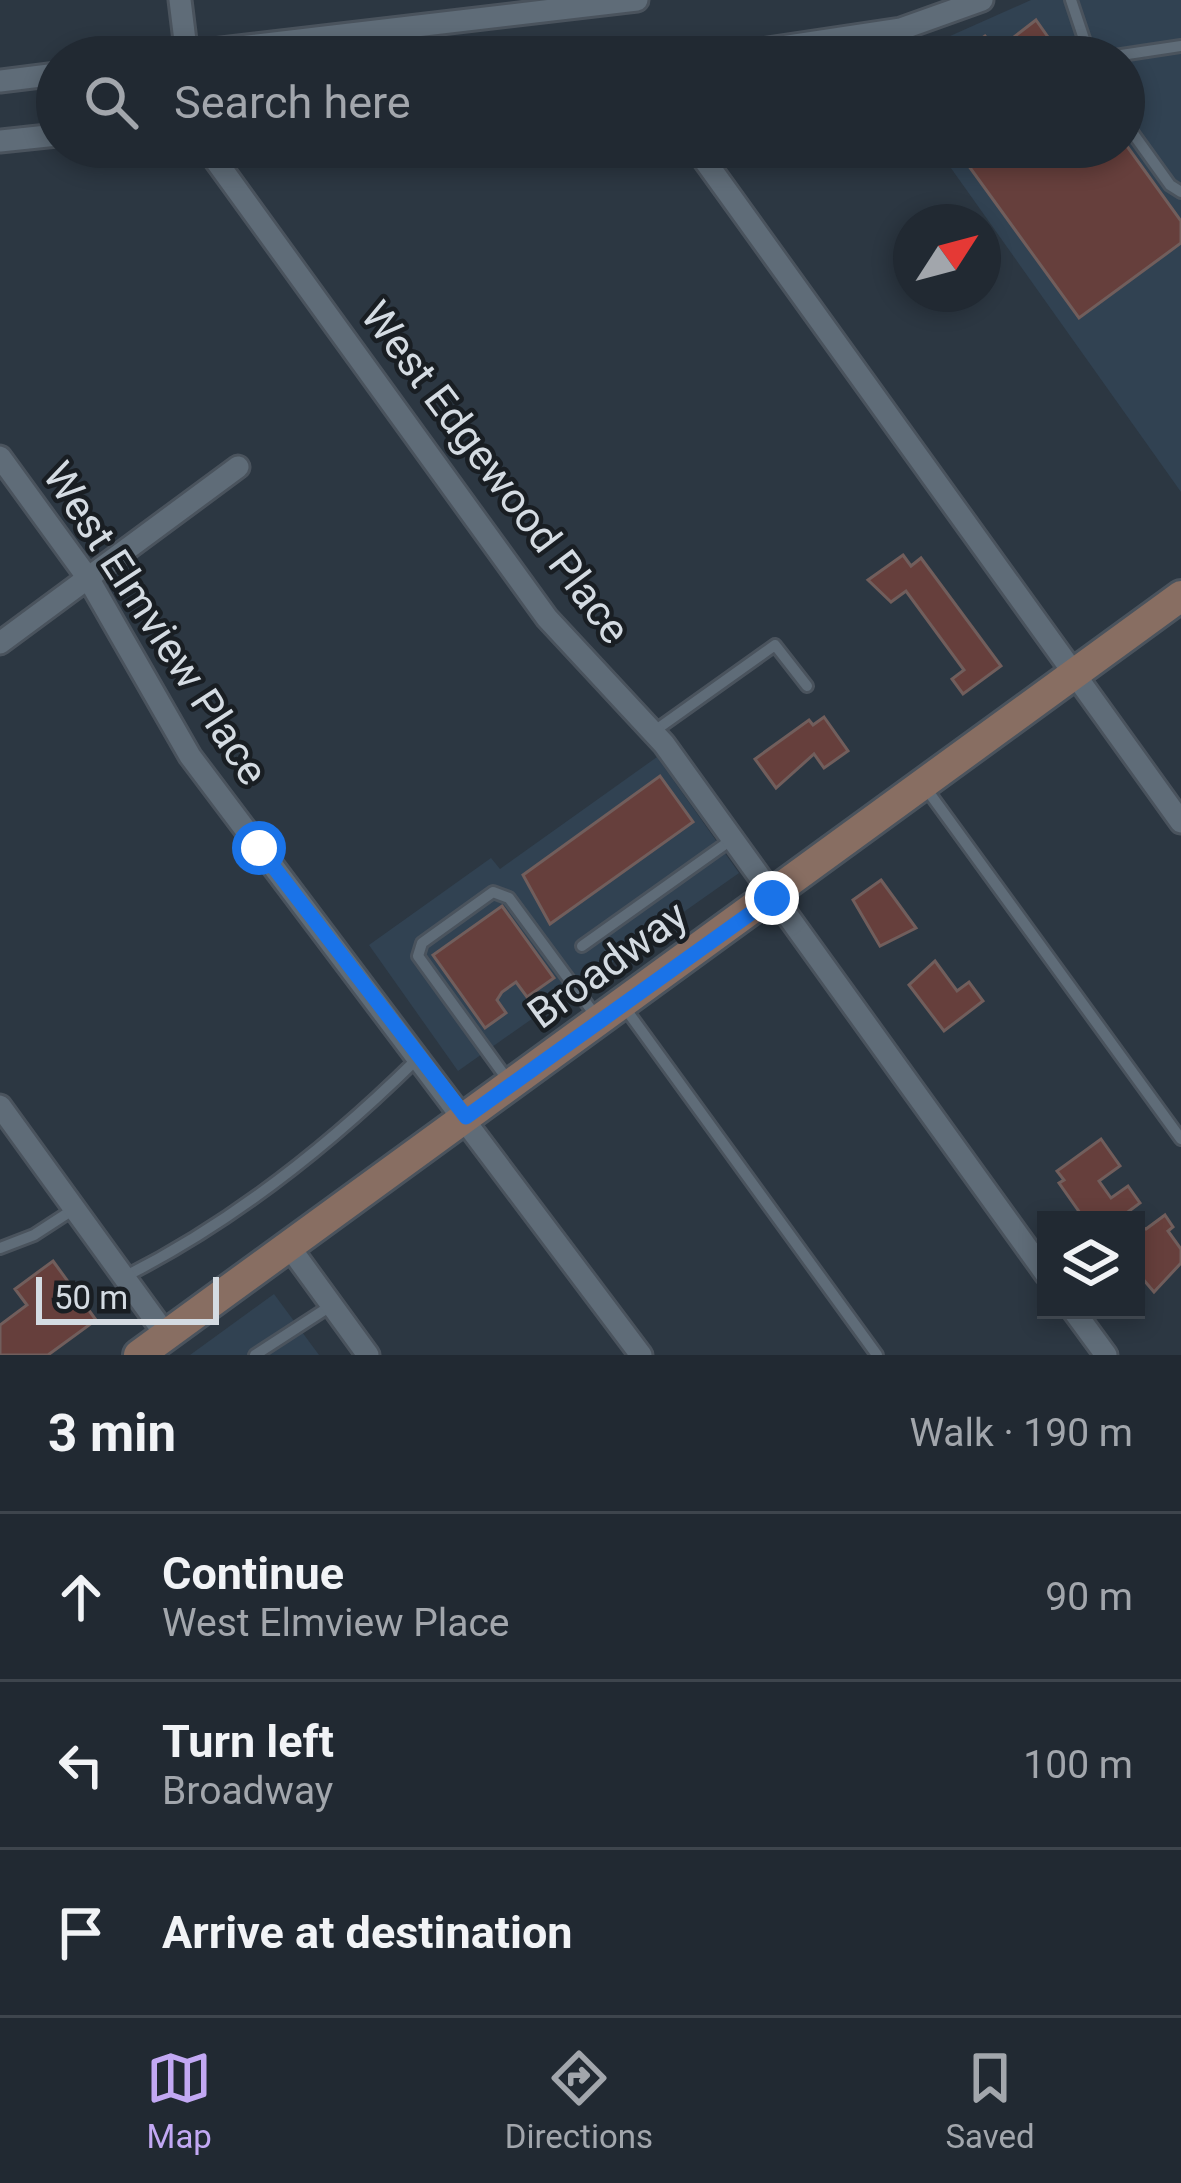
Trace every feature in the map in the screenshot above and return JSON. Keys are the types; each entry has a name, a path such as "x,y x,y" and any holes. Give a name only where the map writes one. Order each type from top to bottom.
{"main road":[{"name":"Broadway","path":"139,1355 1181,596"}],"street":[{"path":"180,0 184,36"},
{"path":"312,36 637,0"},
{"path":"855,36 901,29 982,0"},
{"path":"0,81 36,77"},
{"path":"0,141 36,137"},
{"name":"West Edgewood Place","path":"221,168 548,618 653,732 1037,1262"},
{"path":"709,168 1181,822"},
{"name":"West Elmview Place","path":"0,457 88,578 190,756 641,1355"},
{"path":"0,643 238,466"},
{"path":"0,1106 166,1335"},
{"path":"288,1245 368,1355"},
{"path":"1080,1319 1106,1355"}],"lane":[{"path":"1071,0 1083,36"},
{"path":"1145,51 1181,46"},
{"path":"1145,150 1170,185 1181,192"},
{"path":"653,732 775,645 807,686"},
{"path":"924,785 1181,1139"},
{"path":"582,946 731,840"},
{"path":"511,1085 418,956 422,943 494,892 509,898 611,1013 878,1355"},
{"path":"124,1277 215,1225 345,1130 419,1057"},
{"path":"0,1248 34,1235 74,1209"},
{"path":"255,1355 332,1305"}],"shaded area":[{"path":"1031,0 1181,0 1181,492 1001,239 1001,204 976,204 951,168 1145,168 1145,36 950,36"},
{"path":"657,757 739,873 458,1071 369,945 491,858 500,869"},
{"path":"274,1294 319,1355 190,1355"}],"building":[{"path":"1036,20 1047,36 1015,36"},
{"path":"970,168 1143,168 1181,221 1181,243 1079,318 1001,210 1001,204"},
{"path":"903,555 911,566 921,558 1001,666 963,694 952,679 964,670 906,591 891,602 868,580"},
{"path":"824,717 848,751 824,768 814,754 776,788 755,759 809,720 813,725"},
{"path":"660,776 693,822 550,924 523,875"},
{"path":"881,880 916,928 880,946 853,900"},
{"path":"502,906 554,978 527,997 516,982 502,992 497,1000 506,1013 485,1028 433,955"},
{"path":"935,961 957,991 969,982 983,1001 944,1031 909,985"},
{"path":"1101,1139 1120,1166 1099,1181 1111,1198 1128,1186 1140,1203 1129,1211 1079,1211 1059,1183 1064,1180 1057,1171"},
{"path":"1165,1215 1173,1227 1168,1231 1181,1249 1181,1263 1154,1292 1145,1282 1146,1229"},
{"path":"53,1261 96,1320 48,1355 0,1355 0,1325 27,1305 15,1289"}],"route":[{"path":"259,848 466,1117 772,898"}]}
